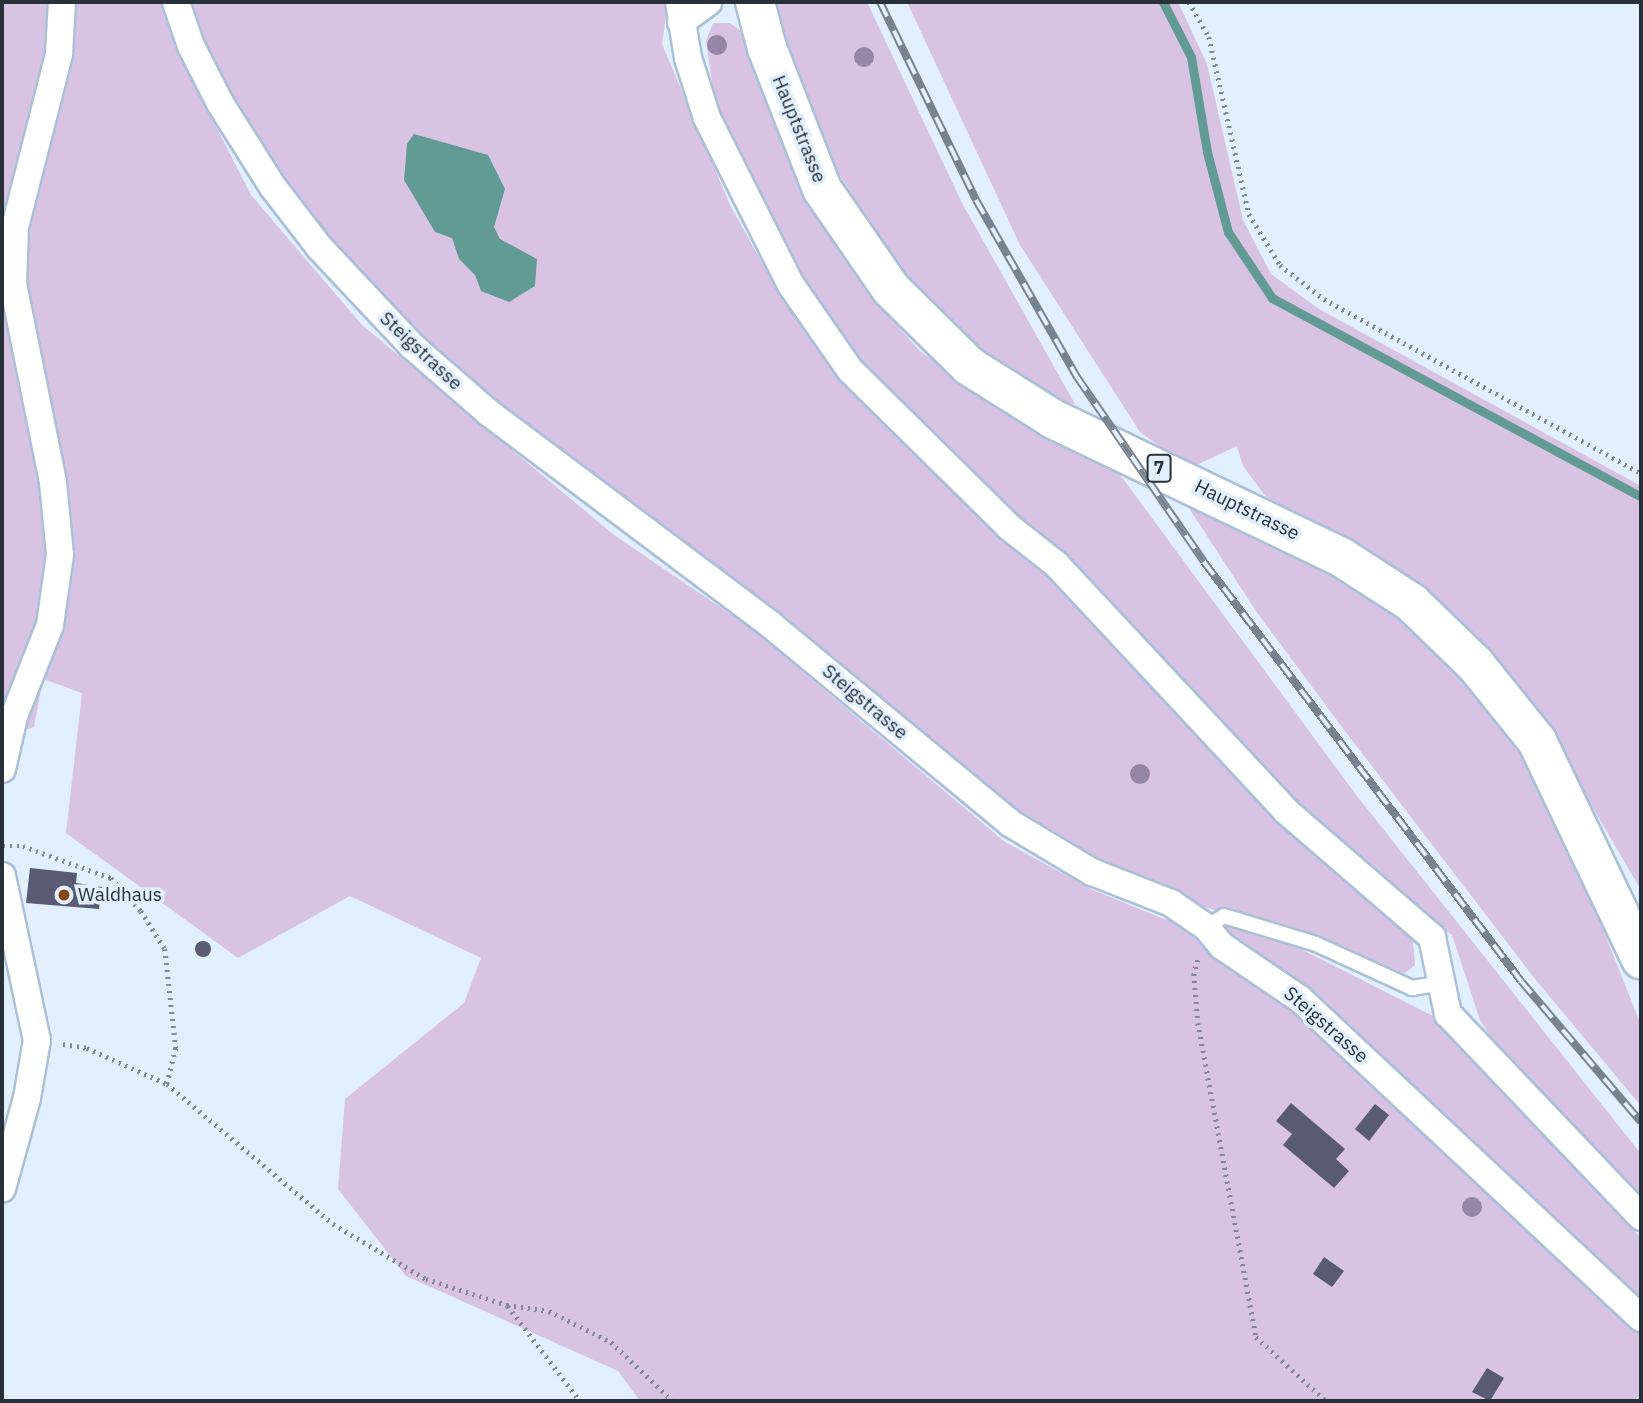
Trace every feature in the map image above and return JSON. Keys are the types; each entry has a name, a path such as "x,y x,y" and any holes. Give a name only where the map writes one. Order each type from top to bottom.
{"main road":[{"name":"Hauptstrasse","path":"755,2 767,47 822,189 891,289 969,366 1053,419 1330,551 1412,603 1475,664 1536,741 1641,960"}],"street":[{"path":"2,769 14,716 50,625 60,555 53,482 13,284 15,228 59,54 62,2"},
{"name":"Steigstrasse","path":"176,2 191,46 220,103 273,187 320,248 412,346 489,413 771,625 1010,823 1092,872 1171,903 1206,928 1222,946 1300,999 1641,1318"},
{"path":"709,2 680,12 707,118 791,285 850,370 1009,527 1056,564 1286,811 1432,937 1448,1014 1641,1217"},
{"path":"2,876 37,1040 27,1098 2,1189"}],"lane":[{"path":"1206,928 1224,916 1316,944 1412,988 1443,983"}],"path":[{"path":"1189,2 1209,37 1249,214 1280,265 1324,299 1641,473"},
{"path":"2,846 23,846 111,878 141,911 164,949 176,1048 167,1084"},
{"path":"1206,928 1194,974 1198,1023 1256,1337 1326,1401"},
{"path":"37,1040 87,1048 167,1084 333,1224 426,1279 507,1305 549,1311 611,1342 673,1401"},
{"path":"507,1305 580,1401"}],"shaded area":[{"path":"2,2 668,2 662,44 731,207 779,293 840,372 1048,573 1275,819 1395,921 1413,942 1415,965 1403,975 1340,948 1188,902 1101,869 1004,810 495,409 378,304 282,189 195,36 177,50 251,195 362,325 614,535 748,626 1005,842 1093,890 1164,919 1235,927 1301,949 1435,1017 1641,1238 1641,1309 1239,944 1641,1335 1641,1401 640,1401 618,1371 406,1276 338,1189 345,1099 464,1003 481,958 350,896 238,958 66,833 82,693 43,679 34,727 2,737"},
{"path":"775,2 867,2 962,203 1075,404 1057,400 1013,374 959,334 909,284 836,169 783,40"},
{"path":"907,2 1178,2 1207,64 1243,220 1271,274 1319,309 1641,486 1641,890 1548,731 1377,559 1266,497 1243,466 1237,446 1190,468 1140,432 1020,245"},
{"path":"713,23 730,23 744,33 801,191 865,290 920,351 1018,422 1115,468 1357,796 1641,1154 1641,1201 1500,1051 1480,1020 1452,935 1386,887 1300,809 1065,552 1013,514 861,364 802,280 716,110 706,41"},
{"path":"414,134 488,155 505,189 494,227 500,239 537,259 535,286 509,302 481,291 475,275 459,259 452,238 435,232 404,180 407,144"},
{"path":"1183,499 1327,571 1401,621 1473,688 1524,759 1591,899 1641,1025 1641,1106 1535,979 1345,731 1258,614"}],"building":[{"name":"Waldhaus","path":"30,868 77,873 76,883 102,887 99,909 26,903"},
{"path":"203,941 209,943 209,955 203,957 197,955 195,949 197,943"},
{"path":"1291,1103 1345,1149 1336,1159 1349,1171 1334,1188 1283,1145 1292,1134 1276,1121"},
{"path":"1375,1104 1389,1115 1369,1141 1355,1129"},
{"path":"1324,1257 1344,1271 1332,1287 1313,1274"},
{"path":"1487,1368 1504,1378 1490,1401 1472,1392"}],"waterway":[{"path":"1163,2 1191,57 1207,152 1228,232 1272,298 1641,497"}],"railway":[{"path":"880,2 976,200 1077,377 1204,562 1521,981 1641,1122"}],"place":[{"name":"Waldhaus","path":"64,895"}]}
